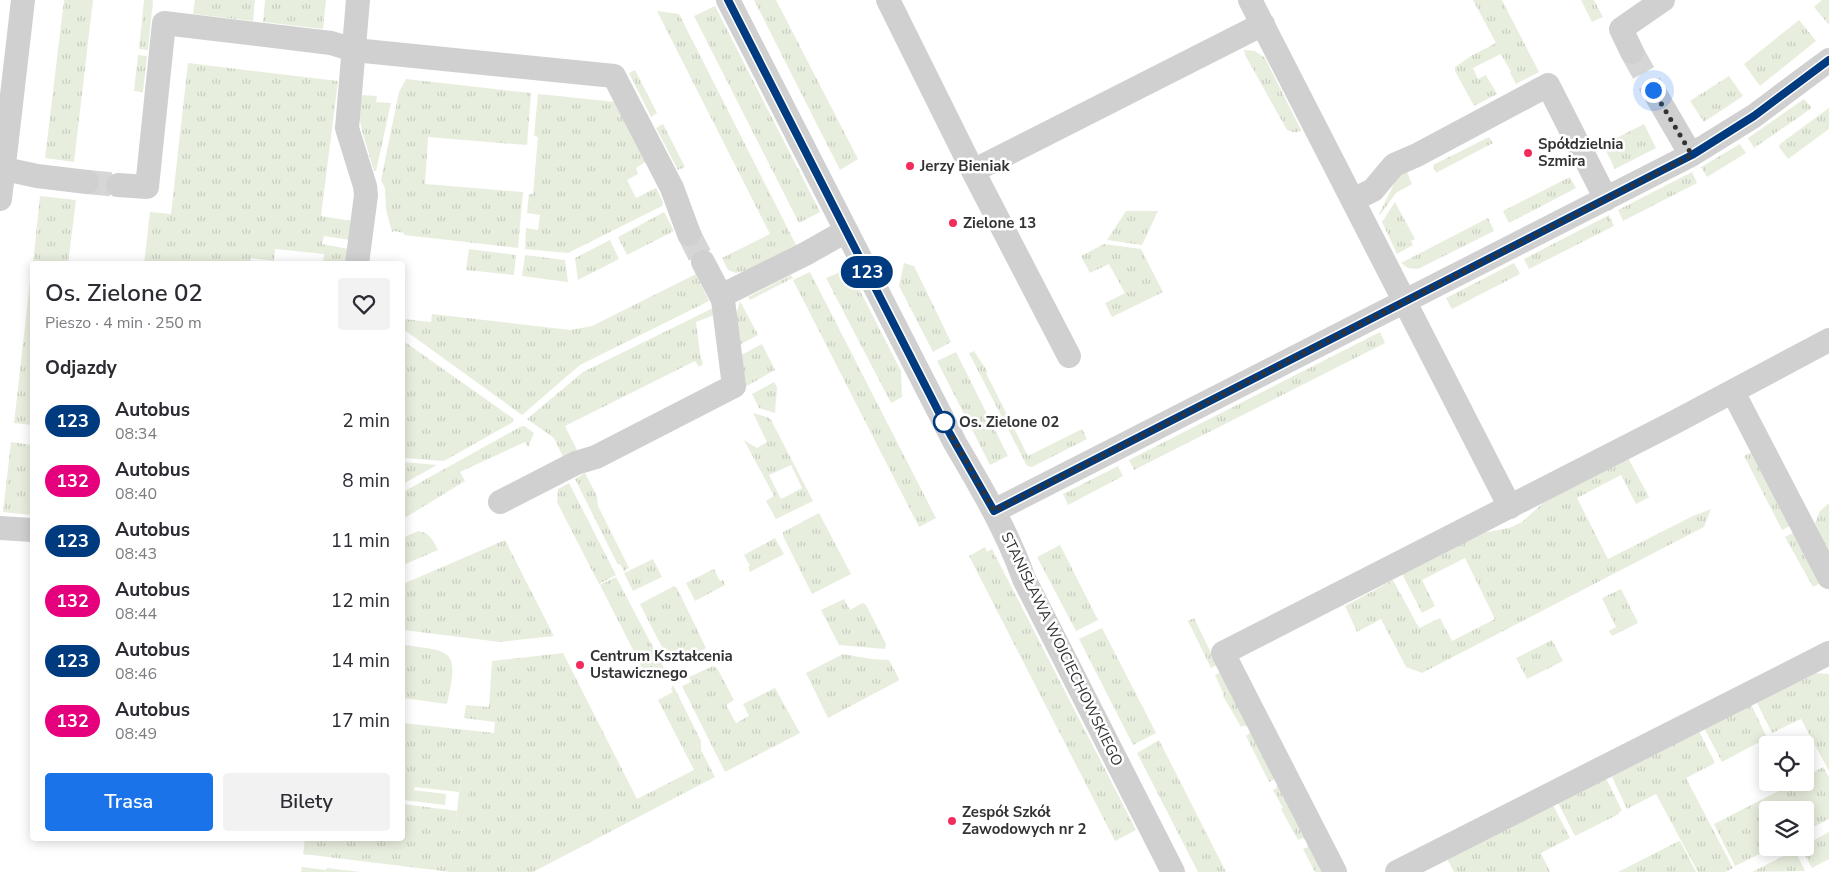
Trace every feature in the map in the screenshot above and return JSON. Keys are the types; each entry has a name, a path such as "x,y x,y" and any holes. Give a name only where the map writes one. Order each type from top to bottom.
{"street":[{"path":"0,199 2,168 23,0"},
{"path":"357,261 366,195 347,128 358,0"},
{"name":"STANISŁAWA WOJCIECHOWSKIEGO","path":"728,0 951,437 994,511 1016,555 1024,580 1174,872"},
{"path":"888,0 973,171 1069,356"},
{"path":"1250,0 1510,507"},
{"path":"1632,52 1621,29 1663,0"},
{"path":"118,185 147,187 164,23 331,43 354,50 614,76 672,188 689,234"},
{"path":"973,171 1263,24"},
{"path":"994,511 1692,155 1754,116 1829,60"},
{"path":"1353,200 1373,190 1394,164 1417,155 1548,85 1606,199"},
{"path":"1653,90 1692,155"},
{"path":"2,168 38,176 87,182"},
{"path":"721,296 807,253 846,231"},
{"path":"500,502 576,463 596,457 734,386 723,300 703,262"},
{"path":"1335,872 1223,653 1733,392 1829,340"},
{"path":"1733,392 1829,577"},
{"path":"0,528 30,530"},
{"path":"1397,872 1829,653"}],"green space":[{"path":"64,0 93,0 74,162 45,158"},
{"path":"144,0 153,0 148,50 139,49"},
{"path":"195,0 255,0 253,21 193,14"},
{"path":"265,0 326,0 323,29 263,22"},
{"path":"754,0 776,0 858,159 840,170"},
{"path":"1473,0 1502,0 1539,72 1516,84 1501,54 1473,68 1478,79 1486,75 1497,94 1474,106 1455,71 1455,67 1496,43"},
{"path":"1581,0 1594,0 1603,17 1592,22"},
{"path":"1822,0 1829,0 1829,25 1814,7"},
{"path":"715,6 820,212 799,223 694,16"},
{"path":"657,11 679,14 796,245 745,271 736,273 728,270 722,258 770,234"},
{"path":"1799,20 1816,41 1760,86 1744,64"},
{"path":"1244,50 1255,51 1265,58 1301,130 1292,132 1287,130"},
{"path":"138,55 147,56 143,92 134,91"},
{"path":"188,63 338,81 321,216 352,221 350,240 324,236 322,244 349,249 347,261 323,261 324,254 275,249 274,261 251,258 251,261 144,261 150,212 171,214"},
{"path":"635,70 657,113 651,117 629,73"},
{"path":"1729,76 1743,96 1704,122 1690,101"},
{"path":"406,79 531,93 527,145 428,137 425,184 523,192 518,248 392,232 386,210 385,188 381,180 399,92"},
{"path":"538,94 617,102 647,161 636,168 638,174 627,180 636,198 656,188 663,202 662,206 568,253 525,249 526,228 538,230 540,215 527,213 529,194 533,194 538,137 534,136"},
{"path":"362,95 377,96 376,102 391,103 376,171 374,171 360,121 358,120"},
{"path":"1804,99 1812,108 1754,148 1748,138"},
{"path":"1829,108 1829,129 1788,159 1779,147 1780,144"},
{"path":"663,124 685,167 678,170 656,128"},
{"path":"1644,124 1656,148 1615,169 1603,145"},
{"path":"1489,137 1493,143 1436,173 1433,165"},
{"path":"1740,144 1746,153 1707,177 1701,167"},
{"path":"1406,169 1412,184 1396,193 1380,215 1400,172"},
{"path":"1692,172 1697,183 1623,221 1618,210"},
{"path":"1570,177 1576,188 1509,223 1503,211"},
{"path":"40,196 76,200 68,261 33,261"},
{"path":"1395,202 1415,239 1411,241 1413,245 1397,254 1382,222"},
{"path":"1126,211 1158,211 1142,245 1107,240"},
{"path":"664,212 674,231 627,255 618,237"},
{"path":"1609,215 1614,226 1529,269 1524,259"},
{"path":"1488,218 1494,231 1418,269 1408,268 1401,263"},
{"path":"610,240 619,259 578,280 575,258"},
{"path":"1104,244 1141,249 1163,292 1112,317 1105,303 1125,293 1109,264 1090,273 1081,256"},
{"path":"469,249 516,255 514,275 466,270"},
{"path":"525,255 565,260 568,282 522,276"},
{"path":"904,263 914,266 951,342 933,352 899,286"},
{"path":"1514,263 1520,274 1452,309 1446,298"},
{"path":"847,269 854,279 901,371 902,397 891,403 826,278"},
{"path":"810,272 936,518 919,527 793,280"},
{"path":"696,274 709,301 580,365 522,415 405,330 405,319 431,322 432,314 570,330 592,326"},
{"path":"791,275 793,278 750,300 748,297"},
{"path":"30,282 30,425 14,423"},
{"path":"740,301 758,335 739,345 736,315"},
{"path":"713,308 714,315 696,322 703,364 699,367 695,361 565,426 577,450 565,461 554,438 527,419 583,372"},
{"path":"1380,332 1385,343 1134,470 1129,460"},
{"path":"405,342 514,419 513,422 444,461 405,458"},
{"path":"762,344 775,370 745,387 741,355"},
{"path":"974,351 988,372 986,373 1028,456 1082,429 1087,439 1032,467 1027,466 969,353"},
{"path":"956,352 1008,456 990,465 937,361"},
{"path":"774,382 777,387 775,413 759,408 752,394"},
{"path":"753,413 770,418 813,501 776,519 766,501 774,496 744,440 757,448 767,442","holes":["791,465 802,488 781,499 769,475"]},
{"path":"524,426 534,433 528,447 525,442 460,472 465,481 405,518 405,491 520,427"},
{"path":"11,442 30,445 30,515 3,512"},
{"path":"1754,451 1792,525 1782,530 1744,456"},
{"path":"1627,456 1649,497 1636,504 1621,475 1577,498 1608,559 1693,516 1711,509 1704,527 1422,673 1406,667 1381,619 1357,632 1345,606 1393,580 1419,628 1440,618 1452,641 1495,619 1465,558 1422,580 1435,606 1422,613 1401,572 1481,533 1509,528 1522,522 1553,494"},
{"path":"405,462 437,465 405,483"},
{"path":"1118,466 1123,476 1068,505 1063,494"},
{"path":"585,473 597,496 598,506 629,568 624,571 620,564 618,565 575,479"},
{"path":"569,483 616,575 599,584 557,502 558,489"},
{"path":"1829,503 1829,555 1815,523 1820,511"},
{"path":"819,513 851,574 812,594 783,536 783,532"},
{"path":"418,531 422,532 428,535 438,550 405,564 405,537"},
{"path":"1795,532 1821,583 1813,587 1785,537"},
{"path":"775,538 784,554 750,572 748,567 750,566 744,555"},
{"path":"505,540 554,636 500,642 405,630 405,583"},
{"path":"1060,545 1098,620 1076,631 1037,557"},
{"path":"985,547 987,552 992,549 1136,830 1115,841 969,556"},
{"path":"653,559 662,577 633,591 624,573"},
{"path":"714,569 720,581 723,580 725,585 695,601 686,583"},
{"path":"616,577 666,672 649,681 600,585"},
{"path":"674,586 677,588 706,648 681,661 678,656 669,661 640,604"},
{"path":"1621,589 1638,623 1612,636 1609,631 1616,627 1602,598"},
{"path":"844,599 850,610 862,603 866,605 886,644 885,649 839,645 821,610"},
{"path":"1194,618 1217,665 1211,668 1188,621"},
{"path":"1102,628 1156,733 1133,745 1079,639"},
{"path":"1552,640 1563,661 1527,679 1516,658"},
{"path":"405,645 433,649 449,656 452,663 452,673 447,704 405,698"},
{"path":"563,653 637,799 694,770 658,700 673,692 671,689 673,685 701,741 701,750 715,777 533,872 451,872 303,854 305,841 405,841 405,804 457,811 455,830 463,831 461,773 459,792 415,787 414,791 405,789 405,723 494,733 495,722 464,718 466,705 489,707 492,661"},
{"path":"843,654 889,660 899,679 828,718 806,673"},
{"path":"713,666 717,668 734,700 726,705 736,723 749,716 743,704 775,688 800,733 725,772 682,686 691,682 689,677"},
{"path":"1221,672 1248,725 1245,727 1244,725 1241,727 1223,696 1215,675"},
{"path":"1814,673 1829,674 1829,771 1814,743 1814,736 1810,736 1801,719 1772,733 1756,701"},
{"path":"1751,704 1766,736 1759,736 1759,742 1722,762 1704,728"},
{"path":"1699,731 1715,763 1686,778 1733,868 1725,872 1698,872 1656,794 1627,809 1611,775"},
{"path":"1251,732 1275,779 1269,782 1246,736"},
{"path":"1159,740 1226,872 1198,872 1137,753"},
{"path":"1823,767 1829,777 1829,819 1814,826 1814,801 1759,801 1759,854 1735,866 1714,824 1778,791 1814,791 1814,772"},
{"path":"461,773 471,774 464,831 455,830"},
{"path":"1606,778 1622,811 1575,836 1558,803"},
{"path":"1276,786 1278,786 1306,838 1304,840 1303,838 1298,840 1281,809 1283,808 1273,790 1277,788"},
{"path":"405,789 446,794 445,805 405,800"},
{"path":"1553,805 1570,838 1541,853 1550,872 1454,872 1447,859"},
{"path":"1829,832 1829,859 1812,868 1805,856 1814,856 1814,840"},
{"path":"1680,841 1696,872 1618,872 1677,842"},
{"path":"1307,845 1309,845 1323,872 1315,872 1303,849 1308,847"},
{"path":"1783,856 1798,856 1805,871 1752,872"},
{"path":"302,867 326,870 327,868 361,872 301,872"}],"tunnel":[{"path":"1632,52 1653,90"},
{"path":"87,182 118,185"},
{"path":"689,234 703,262"}],"bus line":[{"name":"123","path":"728,0 950,434 994,511 1692,155 1754,116 1829,60"}],"place":[{"name":"Spółdzielnia Szmira","path":"1528,153"},
{"name":"Jerzy Bieniak","path":"910,166"},
{"name":"Zielone 13","path":"953,223"},
{"name":"Os. Zielone 02","path":"944,422"},
{"name":"Centrum Kształcenia Ustawicznego","path":"580,665"},
{"name":"Zespół Szkół Zawodowych nr 2","path":"952,821"}],"route":[{"path":"944,422 994,511 1692,155 1653,90"}]}
